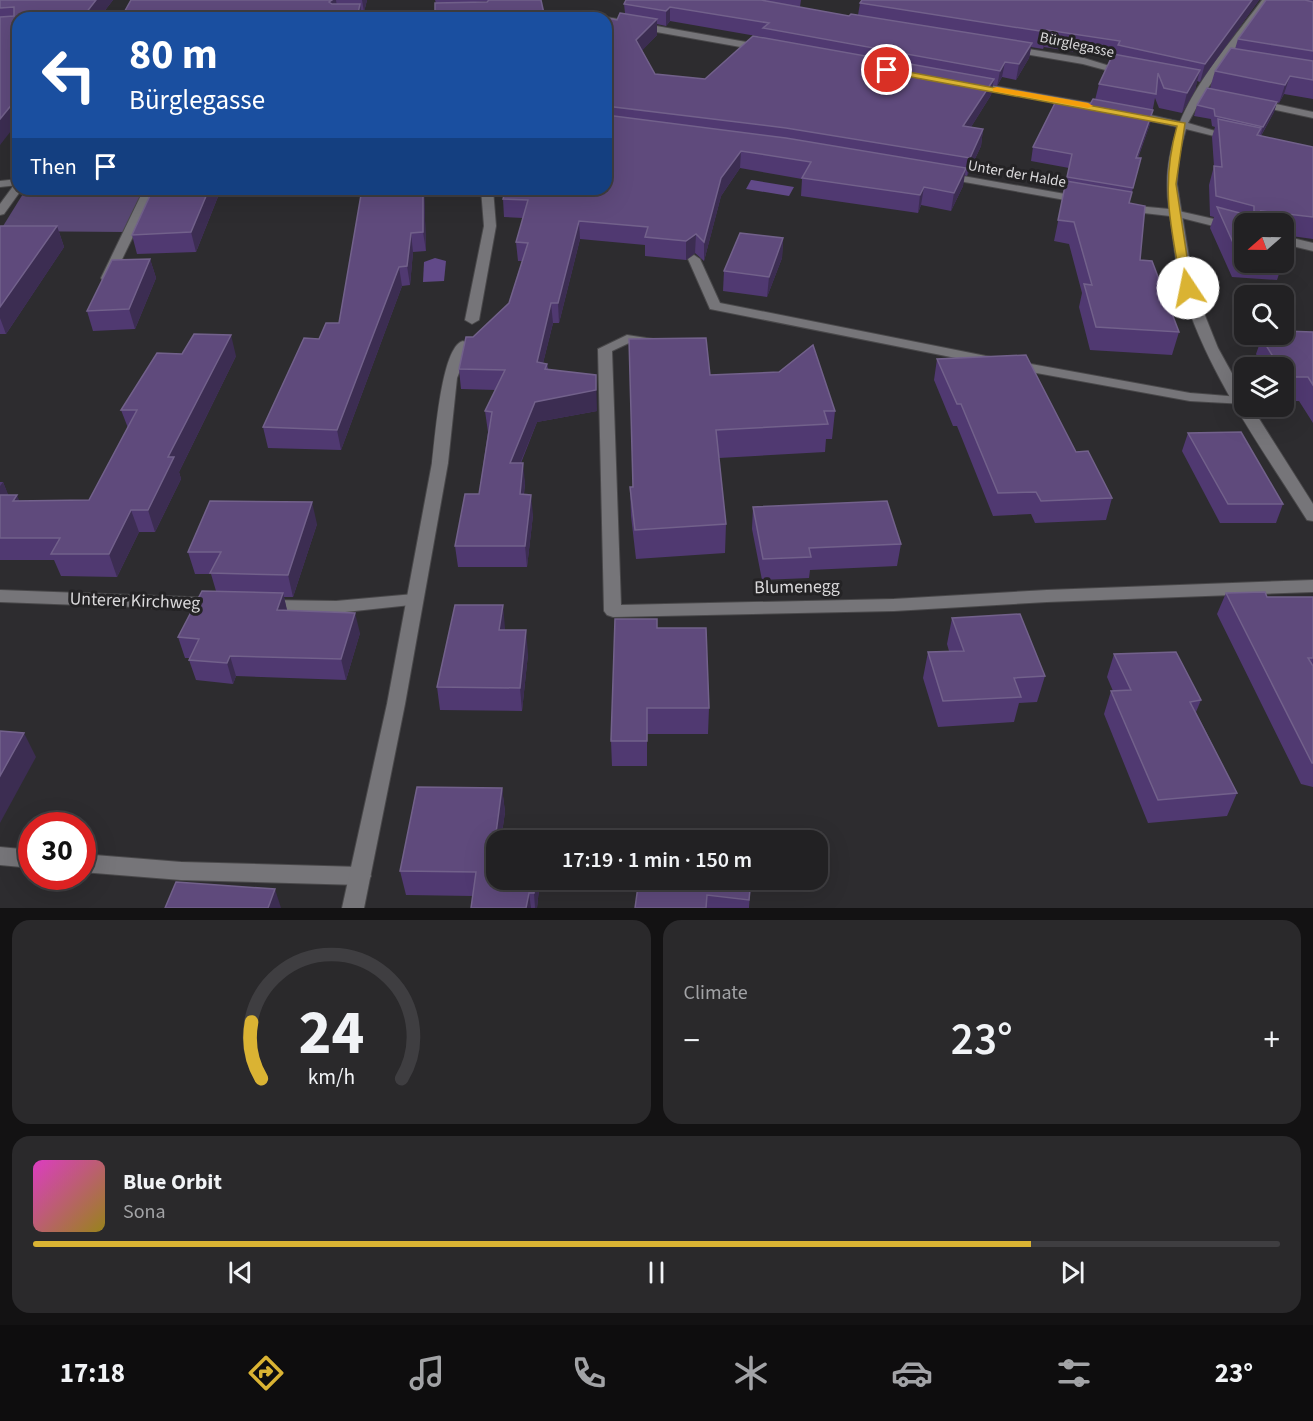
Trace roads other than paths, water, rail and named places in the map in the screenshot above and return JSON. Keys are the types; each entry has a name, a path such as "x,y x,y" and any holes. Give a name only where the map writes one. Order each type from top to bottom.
{"street":[{"path":"1234,390 1211,348 1188,288 1171,184 1174,155 1182,125 1202,89 1228,61 1267,3"},
{"path":"612,21 770,49"},
{"name":"Bürglegasse","path":"1001,48 1084,61 1137,74"},
{"path":"957,82 1182,125 1247,141"},
{"path":"1245,101 1313,115"},
{"name":"Unter der Halde","path":"935,174 1095,202"},
{"path":"0,212 12,195"},
{"path":"102,291 147,195"},
{"path":"472,320 490,226 487,195"},
{"path":"1117,206 1174,213 1234,227"},
{"path":"1294,242 1313,247"},
{"path":"694,259 715,306 962,356 1167,393 1234,400"},
{"name":"Blumenegg","path":"658,351 656,344 627,339 605,349 613,611 894,604 1313,586"},
{"path":"353,908 440,463 450,378 463,345"},
{"path":"1250,417 1313,516"},
{"name":"Unterer Kirchweg","path":"0,596 336,607 414,600"},
{"path":"0,856 18,858"},
{"path":"96,864 181,871 360,876"}]}
